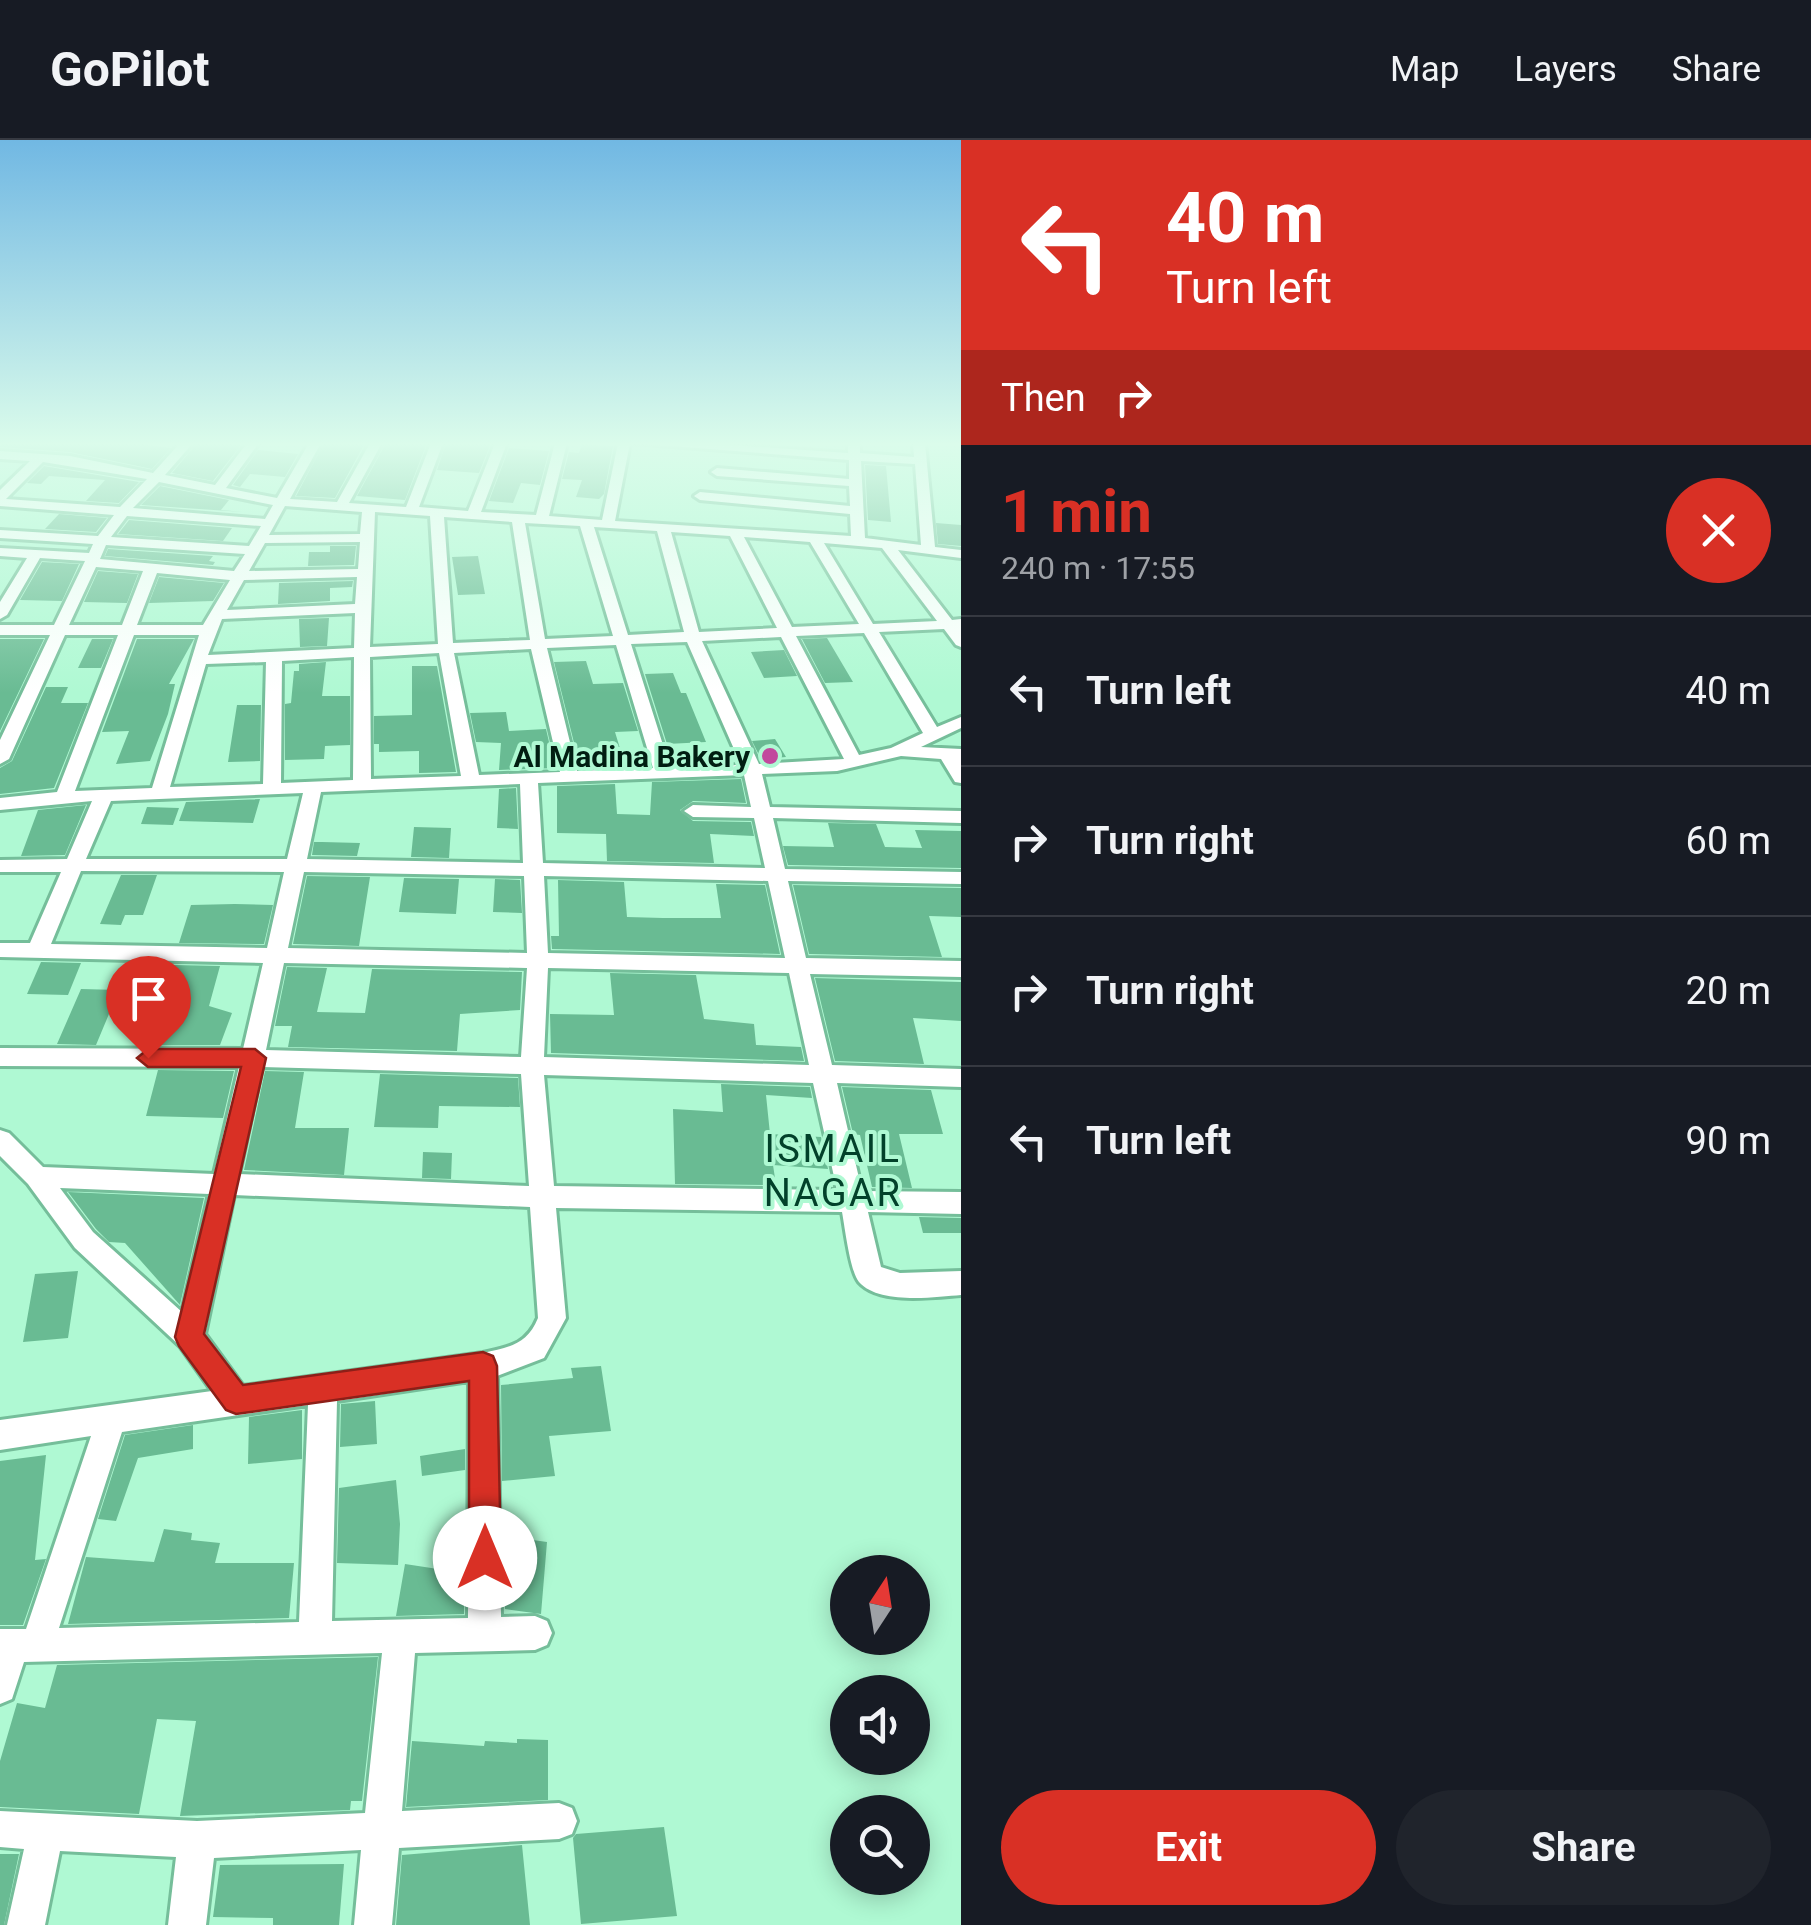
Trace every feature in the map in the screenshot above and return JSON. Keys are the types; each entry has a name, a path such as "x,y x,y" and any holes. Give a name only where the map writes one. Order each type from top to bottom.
{"street":[{"path":"0,760 110,526"},
{"path":"159,794 212,622 267,526"},
{"path":"362,786 362,608 367,526"},
{"path":"437,526 436,572 455,715 471,780"},
{"path":"519,526 538,644 570,777"},
{"path":"587,526 663,773"},
{"path":"632,526 669,526"},
{"path":"703,526 961,554"},
{"path":"857,526 858,541"},
{"path":"926,526 928,549"},
{"path":"663,528 692,637 752,769 764,812 855,1202 868,1274 876,1281 961,1283"},
{"path":"734,531 854,762"},
{"path":"0,534 101,541 254,544 367,538"},
{"path":"813,536 934,737"},
{"path":"886,544 956,625 961,642"},
{"path":"0,552 237,576 364,572"},
{"path":"0,616 36,554"},
{"path":"64,797 152,567"},
{"path":"0,630 128,630 362,608"},
{"path":"198,660 956,625"},
{"path":"272,790 274,656"},
{"path":"0,804 64,797 837,766 897,752 961,722"},
{"path":"897,752 954,753 961,778"},
{"path":"0,1434 483,1366 528,1354 544,1342 552,1318 532,1068 538,960 529,778"},
{"path":"190,1337 312,788"},
{"path":"38,949 102,797"},
{"path":"694,811 961,818"},
{"path":"0,866 297,862 535,871 961,878"},
{"path":"0,950 961,968"},
{"path":"0,1057 255,1058 961,1078"},
{"path":"0,1140 37,1177 84,1240 190,1337 236,1400"},
{"path":"37,1177 542,1197 961,1202"},
{"path":"483,1366 486,1634"},
{"path":"316,1638 323,1388"},
{"path":"0,1687 112,1418"},
{"path":"16,1646 534,1633"},
{"path":"373,1925 400,1636"},
{"path":"0,1829 198,1840 559,1821"},
{"path":"26,1925 46,1831"},
{"path":"187,1925 198,1840"}],"building":[{"path":"48,526 100,526 96,532 45,529"},
{"path":"124,526 232,528 223,541 118,534"},
{"path":"936,526 961,526 961,546 938,544"},
{"path":"330,546 356,546 354,565 308,566 309,552 330,552"},
{"path":"108,549 213,556 209,561 215,562 213,565 105,556"},
{"path":"478,556 485,594 458,595 452,557"},
{"path":"42,562 79,564 62,601 20,600"},
{"path":"98,571 138,574 127,603 84,602"},
{"path":"159,577 224,583 213,601 149,603"},
{"path":"353,581 352,587 330,588 330,601 278,604 279,583"},
{"path":"329,618 327,646 300,647 299,619"},
{"path":"827,638 853,682 825,683 802,639"},
{"path":"0,639 44,639 0,731"},
{"path":"92,639 113,639 101,668 78,668"},
{"path":"137,639 194,639 169,684 175,684 168,714 150,761 116,764 129,731 102,732"},
{"path":"784,650 797,676 764,678 751,652"},
{"path":"586,661 593,684 623,683 638,731 615,732 625,765 580,767 554,662"},
{"path":"326,662 322,696 350,696 350,745 325,746 324,759 285,760 285,704 291,703 294,671 299,671 299,664"},
{"path":"412,666 437,666 456,772 419,773 419,751 379,752 379,744 374,744 374,716 412,715"},
{"path":"673,673 681,693 686,693 706,742 667,744 645,674"},
{"path":"46,687 68,687 61,703 88,703 54,788 0,794 0,768 12,761"},
{"path":"237,705 261,705 260,761 228,762"},
{"path":"506,712 509,731 546,729 555,768 499,770 501,743 476,742 470,713"},
{"path":"775,739 786,757 761,759 752,741"},
{"path":"741,779 746,803 693,801 680,810 693,821 751,822 754,836 710,834 714,863 607,861 606,834 557,833 557,786 615,784 617,814 650,815 652,782"},
{"path":"516,788 518,829 497,828 499,789"},
{"path":"260,799 253,823 179,821 186,802"},
{"path":"86,805 65,855 21,856 38,810"},
{"path":"147,807 179,808 173,825 141,824"},
{"path":"828,823 876,824 885,847 922,848 915,830 961,831 961,868 788,865 783,846 834,847"},
{"path":"414,827 451,828 449,858 411,857"},
{"path":"314,842 360,843 357,856 312,855"},
{"path":"121,875 157,875 143,915 125,915 121,925 100,924"},
{"path":"307,876 370,877 359,946 293,944"},
{"path":"404,878 459,879 456,914 399,912"},
{"path":"495,879 520,880 522,913 493,912"},
{"path":"558,880 624,882 627,917 663,918 721,918 716,884 765,885 780,954 552,949 551,936 559,936"},
{"path":"793,885 961,888 961,917 929,916 942,957 809,954"},
{"path":"191,905 273,905 264,944 179,943"},
{"path":"41,962 81,963 68,995 27,994"},
{"path":"130,964 220,966 209,1006 232,1013 220,1045 147,1045 165,1000 118,999"},
{"path":"287,967 327,968 317,1012 365,1013 372,969 522,972 520,1010 460,1014 457,1051 288,1047 292,1026 275,1026"},
{"path":"610,973 696,975 704,1019 754,1024 756,1045 801,1047 804,1061 551,1053 550,1014 614,1015"},
{"path":"815,978 961,982 961,1021 913,1018 924,1064 835,1061"},
{"path":"81,989 119,990 96,1045 57,1044"},
{"path":"158,1070 234,1071 223,1118 146,1116"},
{"path":"265,1071 304,1072 295,1128 349,1128 344,1175 244,1170"},
{"path":"380,1074 518,1078 520,1107 439,1106 438,1128 374,1127"},
{"path":"721,1084 810,1087 812,1098 766,1095 770,1134 821,1137 828,1169 773,1165 776,1185 675,1184 673,1109 723,1112"},
{"path":"842,1087 931,1090 943,1134 899,1134 912,1188 872,1187 860,1135 853,1134"},
{"path":"423,1152 452,1153 451,1179 422,1178"},
{"path":"68,1192 204,1198 180,1305 125,1243 109,1242 96,1229"},
{"path":"919,1217 961,1218 961,1233 923,1233"},
{"path":"78,1271 68,1338 23,1342 35,1274"},
{"path":"601,1366 611,1431 549,1436 555,1476 502,1481 501,1385 573,1378 571,1368"},
{"path":"375,1401 377,1444 340,1447 341,1404"},
{"path":"302,1410 302,1459 248,1464 249,1417"},
{"path":"193,1425 193,1449 138,1458 116,1521 98,1519 125,1435"},
{"path":"465,1449 465,1470 422,1476 420,1456"},
{"path":"46,1455 35,1560 46,1559 23,1625 0,1625 0,1461"},
{"path":"396,1480 398,1565 337,1563 339,1488"},
{"path":"164,1529 192,1533 191,1540 220,1543 215,1563 294,1563 289,1618 68,1624 86,1557 154,1562"},
{"path":"504,1536 547,1542 541,1614 505,1609"},
{"path":"405,1564 464,1573 464,1614 396,1616"},
{"path":"378,1657 362,1801 351,1801 350,1810 180,1816 196,1721 157,1719 139,1814 0,1807 0,1761 17,1703 45,1708 57,1665"},
{"path":"517,1739 548,1740 548,1800 406,1807 412,1741 484,1746 485,1741 517,1743"},
{"path":"664,1827 677,1916 581,1924 573,1838 576,1834"},
{"path":"522,1845 530,1925 396,1925 402,1855"},
{"path":"0,1854 19,1854 4,1925 0,1925"},
{"path":"344,1864 339,1925 273,1925 273,1918 213,1917 220,1865"}],"place":[{"name":"Al Madina Bakery","path":"770,756"}],"district":[{"name":"ISMAIL NAGAR","path":"833,1171"}],"route":[{"path":"148,1058 255,1058 190,1337 236,1400 483,1366 485,1558"}]}
